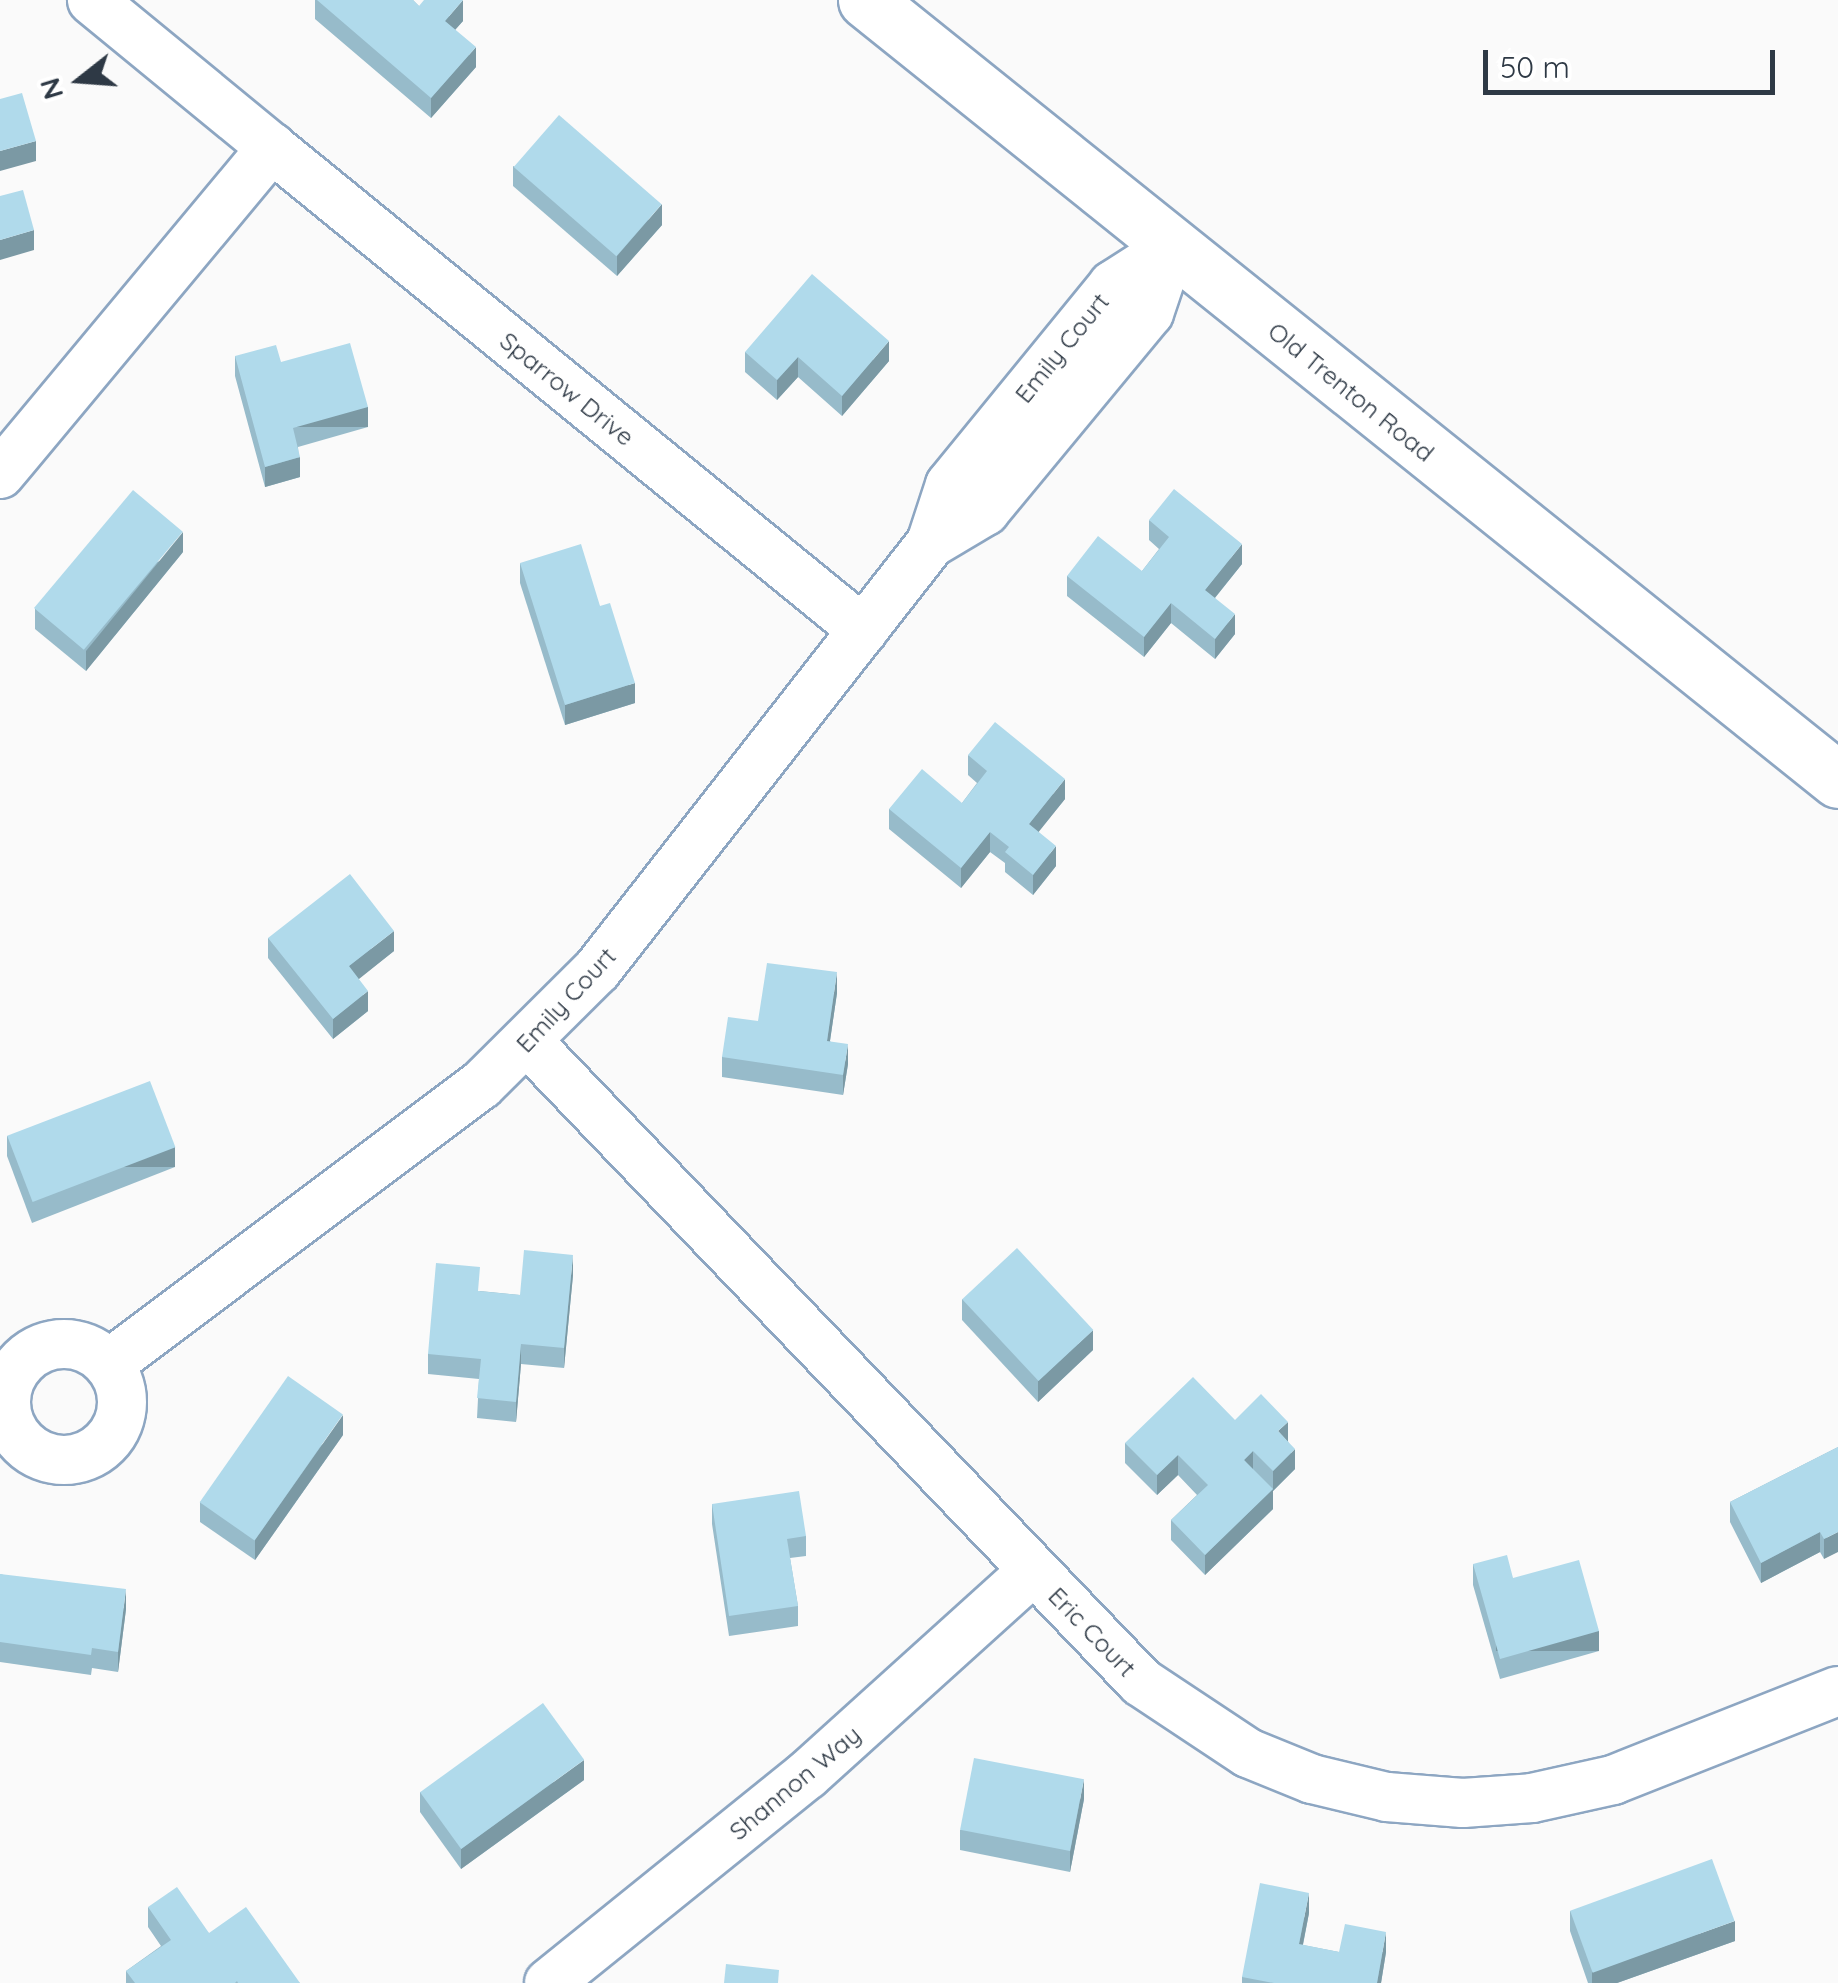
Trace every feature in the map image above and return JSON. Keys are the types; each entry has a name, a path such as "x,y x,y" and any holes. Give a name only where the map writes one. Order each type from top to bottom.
{"main road":[{"name":"Old Trenton Road","path":"866,0 1838,780"}],"street":[{"name":"Sparrow Drive","path":"92,0 862,630"},
{"path":"0,474 272,148"},
{"name":"Emily Court","path":"109,1364 528,1042 597,970 931,543 950,485 1113,285 1171,248"},
{"name":"Eric Court","path":"528,1042 1141,1682 1188,1718 1312,1779 1386,1797 1463,1803 1532,1798 1614,1780 1838,1691"},
{"name":"Shannon Way","path":"549,1983 807,1775 1033,1571"}],"building":[{"path":"317,0 413,0 419,6 424,0 463,0 445,21 476,47 431,98"},
{"path":"22,93 36,141 0,151 0,99"},
{"path":"559,115 662,204 616,256 514,167"},
{"path":"23,190 34,230 0,240 0,196"},
{"path":"812,274 889,341 842,396 798,357 777,380 745,352"},
{"path":"350,343 368,407 293,428 300,457 265,467 235,356 276,345 281,362"},
{"path":"1174,489 1242,544 1205,590 1235,614 1215,639 1171,603 1144,637 1067,576 1098,536 1142,571 1169,537 1149,520"},
{"path":"133,490 183,532 84,650 34,608"},
{"path":"581,544 600,606 610,603 635,683 565,705 520,563"},
{"path":"995,722 1065,779 1029,824 1056,846 1033,875 1005,852 1009,847 990,832 961,868 889,809 922,769 962,803 987,771 968,755"},
{"path":"350,874 394,931 349,966 368,991 333,1019 268,938"},
{"path":"767,963 837,972 827,1041 848,1044 843,1075 722,1057 728,1017 758,1021"},
{"path":"150,1081 175,1147 33,1202 7,1136"},
{"path":"1017,1248 1093,1330 1039,1381 962,1299"},
{"path":"524,1250 573,1255 564,1348 521,1344 516,1402 477,1398 481,1359 428,1354 436,1263 480,1267 478,1291 520,1295"},
{"path":"288,1376 343,1414 255,1541 200,1502"},
{"path":"1193,1377 1235,1420 1261,1394 1288,1422 1278,1431 1295,1449 1273,1471 1253,1451 1244,1460 1273,1489 1205,1555 1171,1520 1208,1485 1178,1455 1157,1475 1125,1443"},
{"path":"1838,1447 1838,1532 1824,1539 1820,1532 1761,1563 1730,1502"},
{"path":"799,1491 806,1536 787,1539 798,1606 729,1616 712,1504"},
{"path":"1507,1555 1513,1578 1579,1560 1599,1631 1500,1659 1473,1564"},
{"path":"0,1574 126,1589 118,1652 92,1648 91,1655 0,1642"},
{"path":"543,1703 584,1760 461,1849 420,1792"},
{"path":"974,1758 1084,1779 1070,1851 960,1830"},
{"path":"1712,1859 1735,1921 1593,1973 1570,1911"},
{"path":"1260,1883 1309,1893 1299,1944 1339,1952 1345,1924 1386,1932 1377,1983 1274,1983 1242,1977"},
{"path":"177,1887 209,1933 246,1907 300,1983 135,1983 126,1971 171,1940 148,1907"},
{"path":"726,1964 779,1970 778,1983 724,1983"}]}
